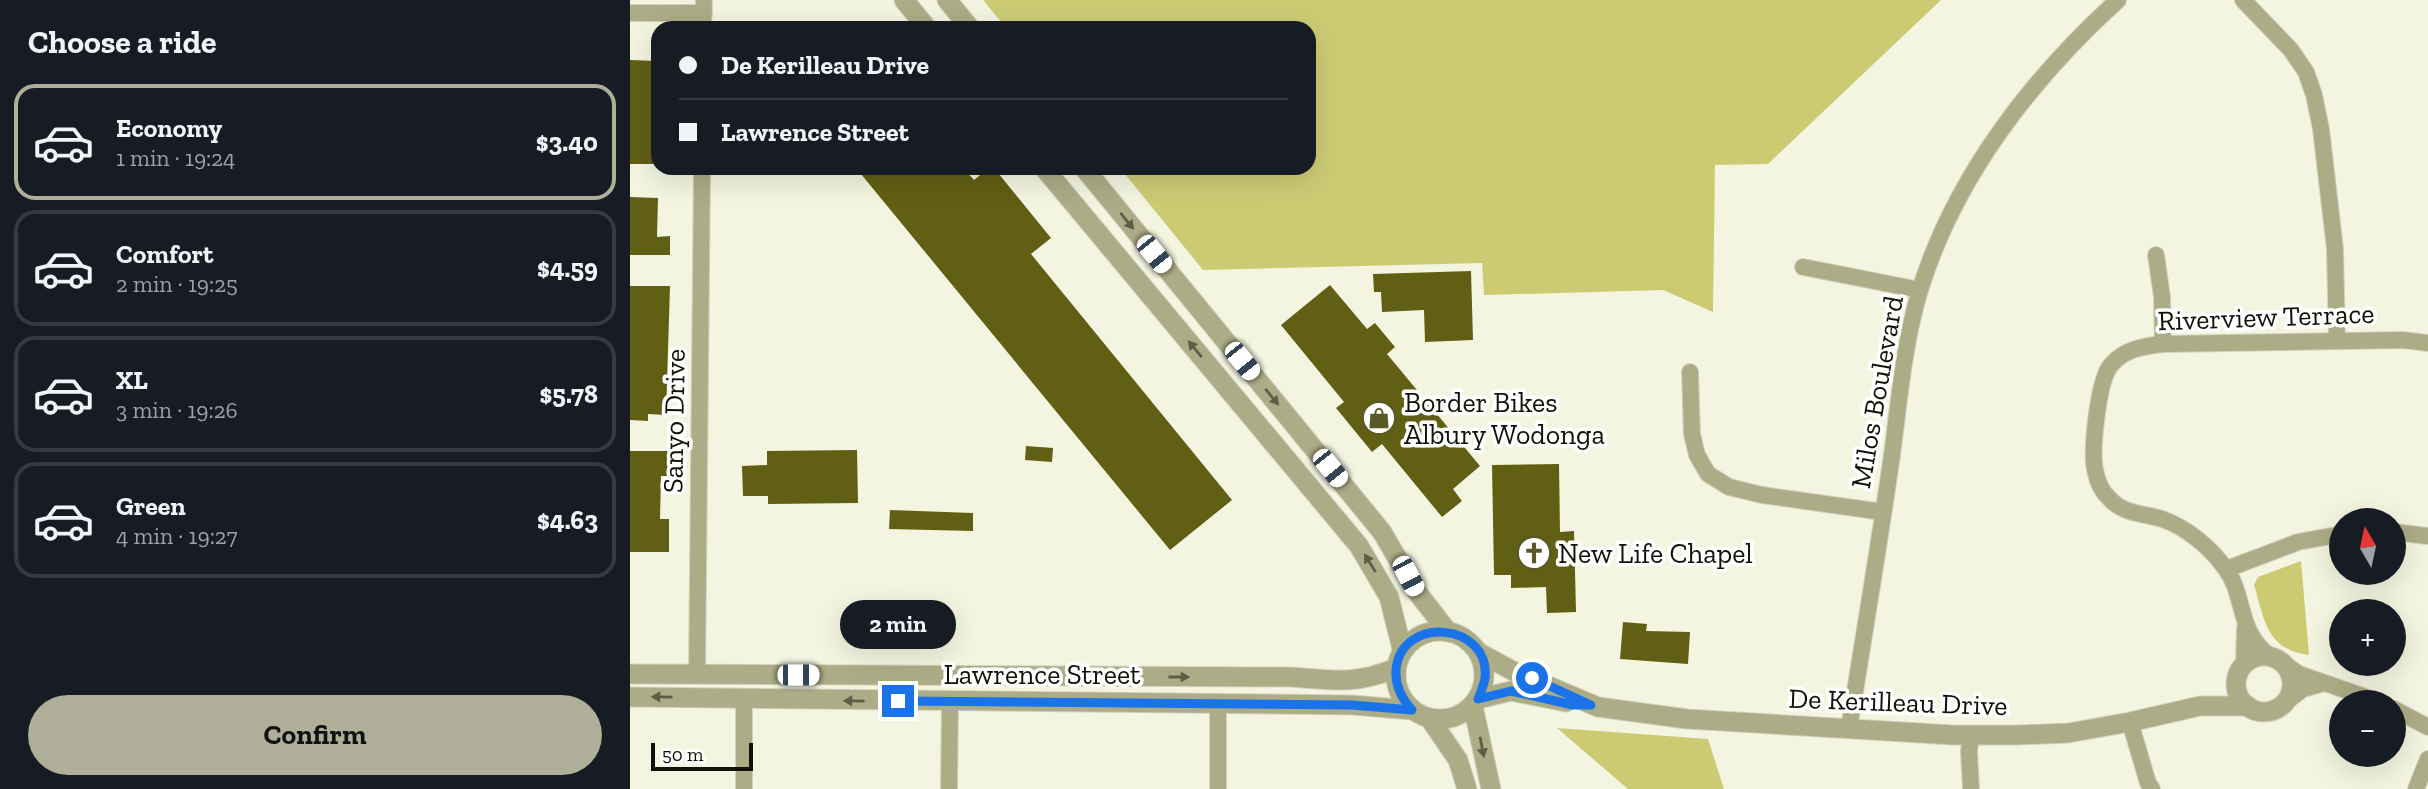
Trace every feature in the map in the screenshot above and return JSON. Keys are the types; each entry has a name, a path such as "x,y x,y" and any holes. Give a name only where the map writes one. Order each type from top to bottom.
{"street":[{"path":"904,0 921,21"},
{"path":"947,0 964,21"},
{"name":"Milos Boulevard","path":"1849,729 1904,359 1920,290 1955,207 2015,111 2053,63 2118,0"},
{"path":"2242,0 2291,50 2306,72 2314,96 2321,129 2335,249 2337,341"},
{"path":"630,13 704,14"},
{"name":"Sanyo Drive","path":"697,674 702,175"},
{"path":"1050,175 1359,546 1389,597 1399,659 1398,691 1412,710 1430,719 1453,718 1476,702"},
{"path":"1090,175 1382,532 1417,592 1448,632"},
{"path":"2156,255 2162,297 2164,344"},
{"path":"1803,267 1920,290"},
{"name":"Riverview Terrace","path":"2278,661 2256,643 2245,622 2227,569 2202,543 2163,519 2121,509 2109,499 2098,480 2094,449 2100,396 2107,370 2116,360 2133,349 2164,344 2403,340 2428,343"},
{"path":"1690,372 1692,434 1697,456 1708,474 1729,487 1762,495 1883,512"},
{"path":"2406,533 2428,536"},
{"path":"2227,569 2298,542 2329,536"},
{"name":"Riverview Terrace","path":"2241,669 2245,622"},
{"path":"1399,659 1420,636 1434,631 1460,635 1478,652 1485,670 1485,679 1476,702 1491,789"},
{"name":"De Kerilleau Drive","path":"1478,652 1513,671 1555,687 1591,705 1617,712 1688,719 1972,735 2068,733 2200,706 2248,706"},
{"name":"Lawrence Street","path":"630,674 1291,677 1346,681 1371,678 1399,659"},
{"path":"2324,683 2303,689 2270,711 2255,710 2248,706 2238,692 2241,669 2252,659 2278,661 2299,674 2345,690"},
{"path":"2278,661 2289,671 2292,688 2284,703"},
{"name":"De Kerilleau Drive","path":"2200,706 2223,691 2241,669"},
{"path":"697,674 697,698"},
{"path":"744,674 744,789"},
{"path":"1216,677 1218,789"},
{"name":"De Kerilleau Drive","path":"1476,702 1511,691 1573,705 1591,705"},
{"name":"Lawrence Street","path":"630,697 1382,706 1412,710"},
{"path":"949,789 950,702"},
{"path":"2406,715 2428,727"},
{"path":"1430,719 1458,760 1467,789"},
{"path":"2130,722 2152,789"},
{"path":"1971,789 1969,751 1972,735"},
{"path":"2416,789 2428,759"}],"shaded area":[{"path":"983,0 1941,0 1768,164 1715,165 1713,312 1663,290 1484,295 1482,263 1203,270 1126,175 1316,175 1316,21 1000,21"},
{"path":"2301,561 2309,655 2284,647 2276,640 2265,621 2254,585 2258,577"},
{"path":"1557,728 1708,739 1724,789 1628,789"}],"building":[{"path":"630,60 651,61 651,164 630,164"},
{"path":"862,175 969,175 974,180 980,175 1000,175 1051,238 1031,254 1232,500 1170,550"},
{"path":"630,197 658,198 657,237 670,236 670,255 630,255"},
{"path":"1471,271 1473,340 1425,342 1424,310 1382,312 1381,292 1374,292 1373,274"},
{"path":"1330,285 1367,329 1375,323 1395,347 1387,354 1480,466 1453,489 1462,501 1442,517 1382,444 1372,452 1336,408 1344,402 1281,325"},
{"path":"630,286 670,286 666,415 648,414 648,421 630,420"},
{"path":"1026,446 1053,448 1052,462 1025,460"},
{"path":"857,450 858,503 768,504 768,496 743,496 742,466 767,465 767,451"},
{"path":"630,451 670,451 670,476 661,476 660,519 669,519 669,552 630,552"},
{"name":"New Life Chapel","path":"1559,464 1560,532 1574,531 1576,612 1547,613 1546,587 1511,588 1511,575 1494,575 1492,465"},
{"path":"890,510 973,513 973,531 889,529"},
{"path":"1623,622 1647,624 1646,631 1690,632 1688,664 1620,659"}],"place":[{"name":"Border Bikes Albury Wodonga","path":"1379,418"},
{"name":"New Life Chapel","path":"1534,553"}],"route":[{"path":"898,701 1352,705 1412,710 1398,691 1398,657 1402,649 1420,636 1434,631 1460,635 1478,652 1485,670 1485,679 1478,699 1511,691 1556,699 1573,705 1591,705 1532,678"}]}
